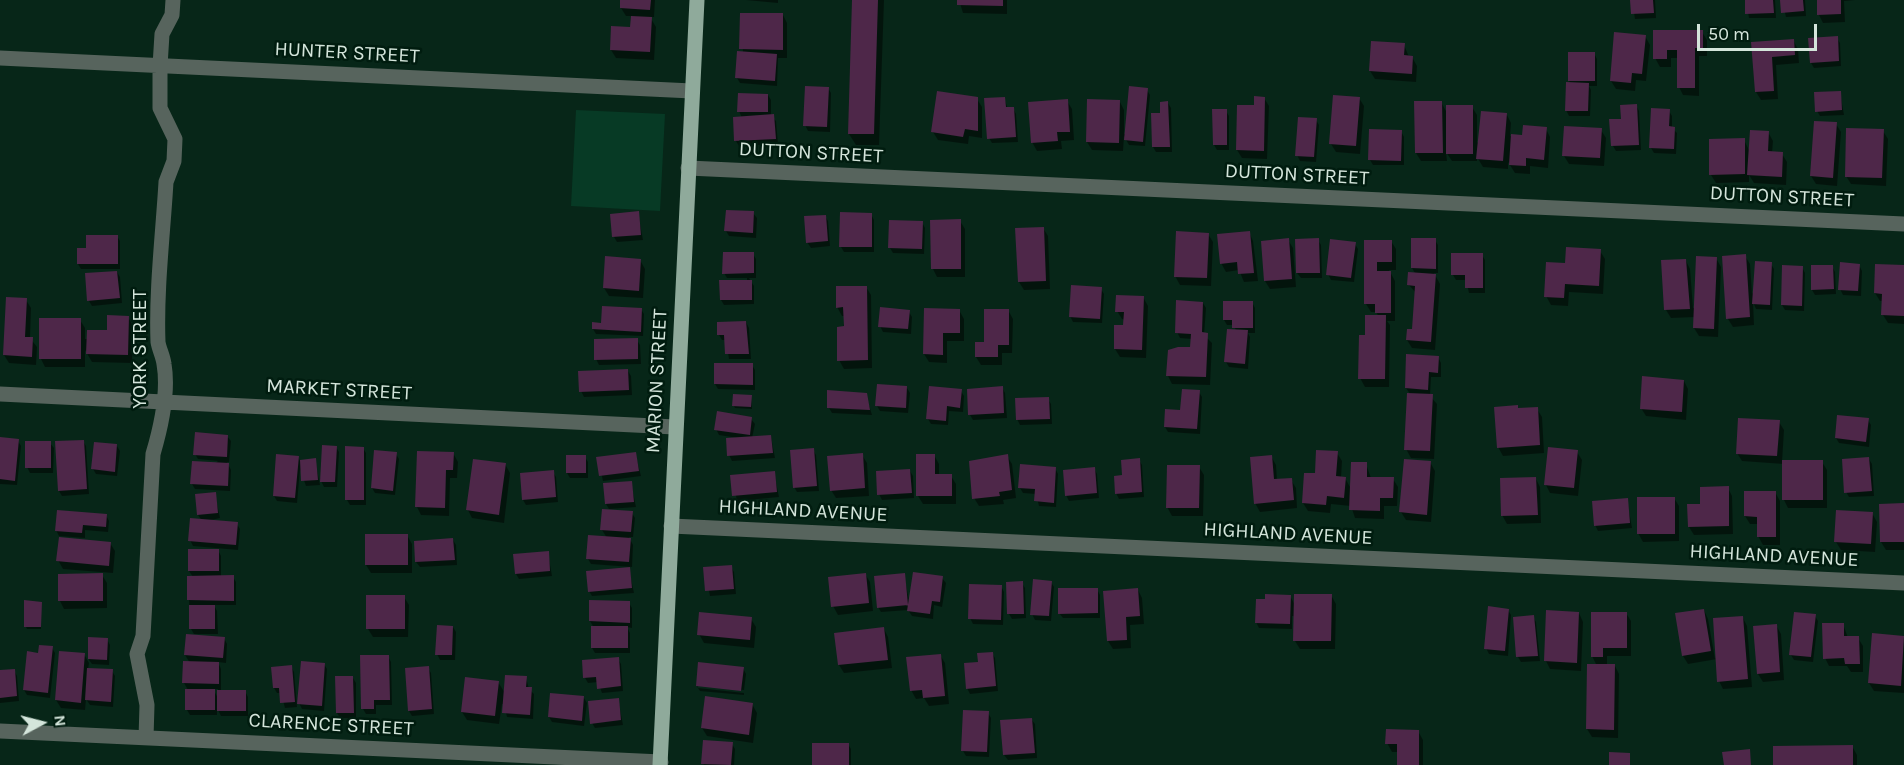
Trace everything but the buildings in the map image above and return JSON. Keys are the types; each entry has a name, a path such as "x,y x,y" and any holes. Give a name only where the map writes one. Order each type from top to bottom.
{"main road":[{"name":"MARION STREET","path":"661,763 675,427 697,0"}],"street":[{"name":"YORK STREET","path":"146,738 147,705 137,654 143,636 153,454 160,436 165,367 158,343 159,316 166,182 174,161 175,139 160,108 160,66 162,34 172,15 173,0"},
{"name":"HUNTER STREET","path":"0,58 692,91"},
{"name":"DUTTON STREET","path":"688,168 1904,224"},
{"name":"MARKET STREET","path":"0,394 675,427"},
{"name":"HIGHLAND AVENUE","path":"671,526 1904,583"},
{"name":"CLARENCE STREET","path":"0,730 661,763"}],"green space":[{"path":"576,110 665,114 660,211 571,206"}]}
